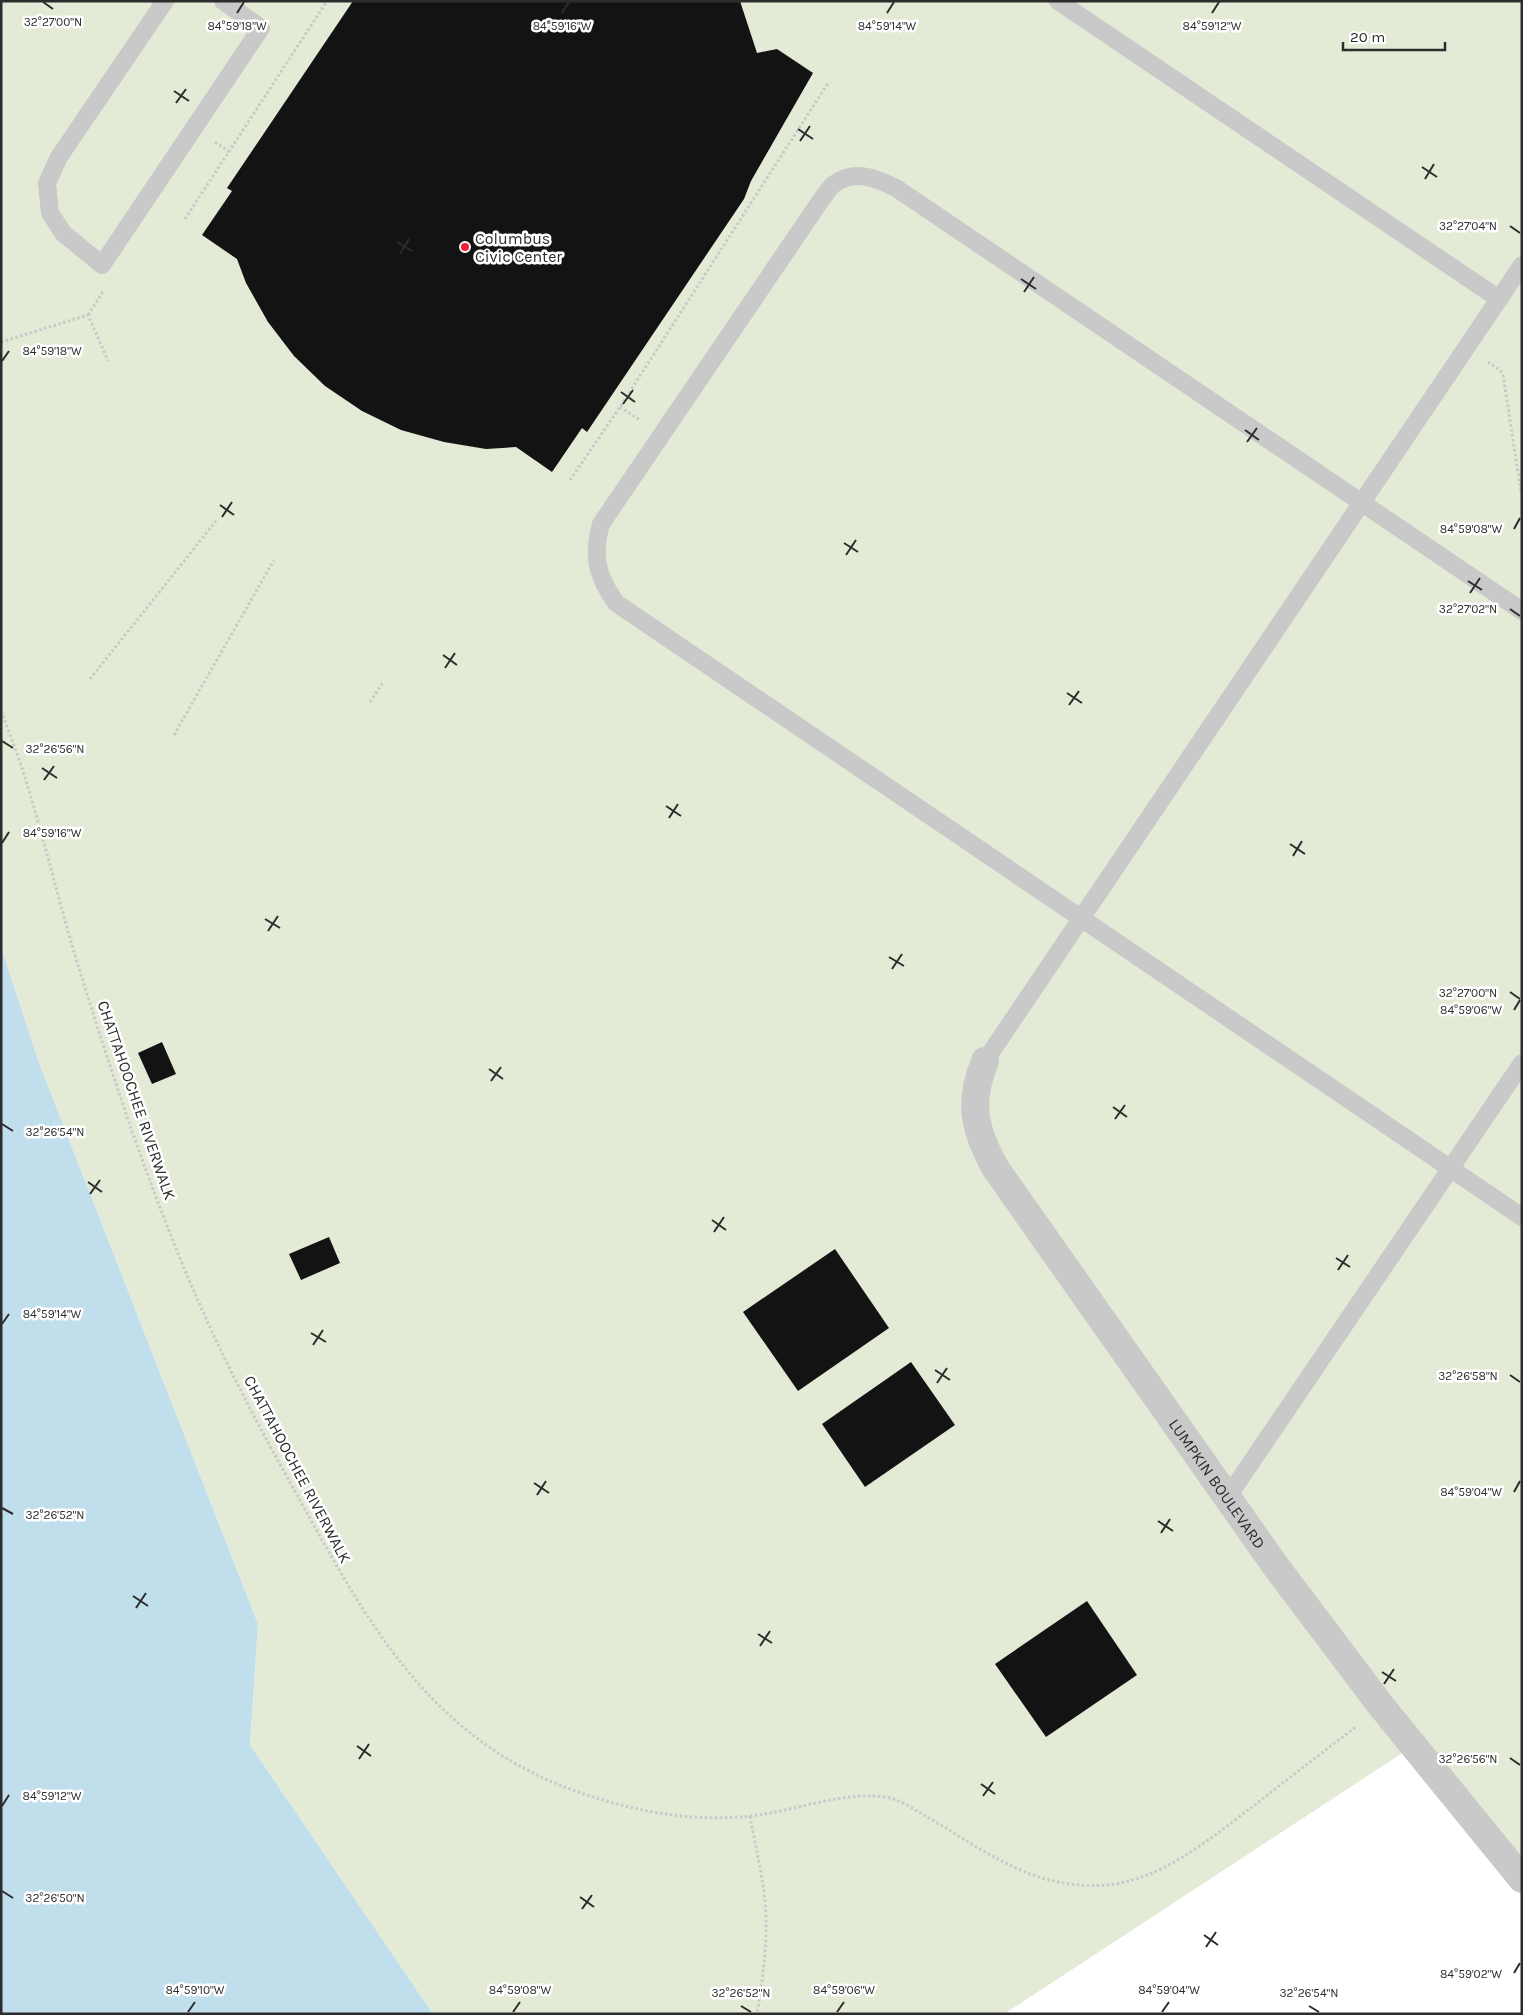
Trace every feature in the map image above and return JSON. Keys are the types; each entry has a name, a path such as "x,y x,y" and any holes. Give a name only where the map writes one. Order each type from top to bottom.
{"street":[{"name":"LUMPKIN BOULEVARD","path":"985,1060 975,1089 976,1126 987,1154 996,1169 1277,1568 1382,1707 1519,1870"}],"lane":[{"path":"164,1 59,157 47,183 50,213 54,220 63,233 102,264 261,28 223,1"},
{"path":"1058,1 1499,299"},
{"path":"1522,611 896,188 874,177 854,176 835,184 821,200 601,524 596,543 597,564 604,586 616,603 1522,1217"},
{"path":"985,1060 1522,265"},
{"path":"1227,1498 1522,1063"}],"path":[{"path":"185,219 327,1"},
{"path":"570,480 620,407 828,83"},
{"path":"1,342 88,315 108,361"},
{"path":"1488,362 1500,370 1503,375 1521,492"},
{"path":"90,679 216,521"},
{"path":"174,735 274,560"},
{"path":"370,702 383,682"},
{"name":"CHATTAHOOCHEE RIVERWALK","path":"1,711 25,779 76,958 126,1114 156,1197 200,1306 258,1426 361,1607 393,1654 424,1691 456,1723 500,1754 523,1767 560,1785 592,1796 659,1812 708,1818 750,1816 839,1798 886,1797 901,1802 988,1854 1027,1873 1060,1884 1092,1885 1126,1882 1154,1872 1208,1840 1382,1707"},
{"path":"750,1816 764,1893 766,1917 763,1976 756,2014"}],"green space":[{"path":"1,1 1522,1 1522,1879 1413,1746 1004,2014 433,2014 250,1745 258,1624 39,1063 1,947"}],"water":[{"path":"1,947 39,1063 258,1624 250,1745 433,2014 1,2014"}],"building":[{"name":"Columbus Civic Center","path":"353,1 740,1 757,53 777,49 813,73 751,181 744,199 587,432 582,428 552,472 516,447 486,449 444,442 401,430 362,411 325,386 294,356 268,322 246,283 237,259 202,235 232,191 227,188"},
{"path":"162,1042 176,1074 152,1084 138,1053"},
{"path":"329,1237 340,1263 301,1280 289,1254"},
{"path":"835,1249 889,1328 798,1391 743,1312"},
{"path":"911,1362 955,1425 865,1487 822,1424"},
{"path":"1087,1601 1137,1675 1046,1737 995,1664"}],"place":[{"name":"Columbus Civic Center","path":"465,247"}]}
